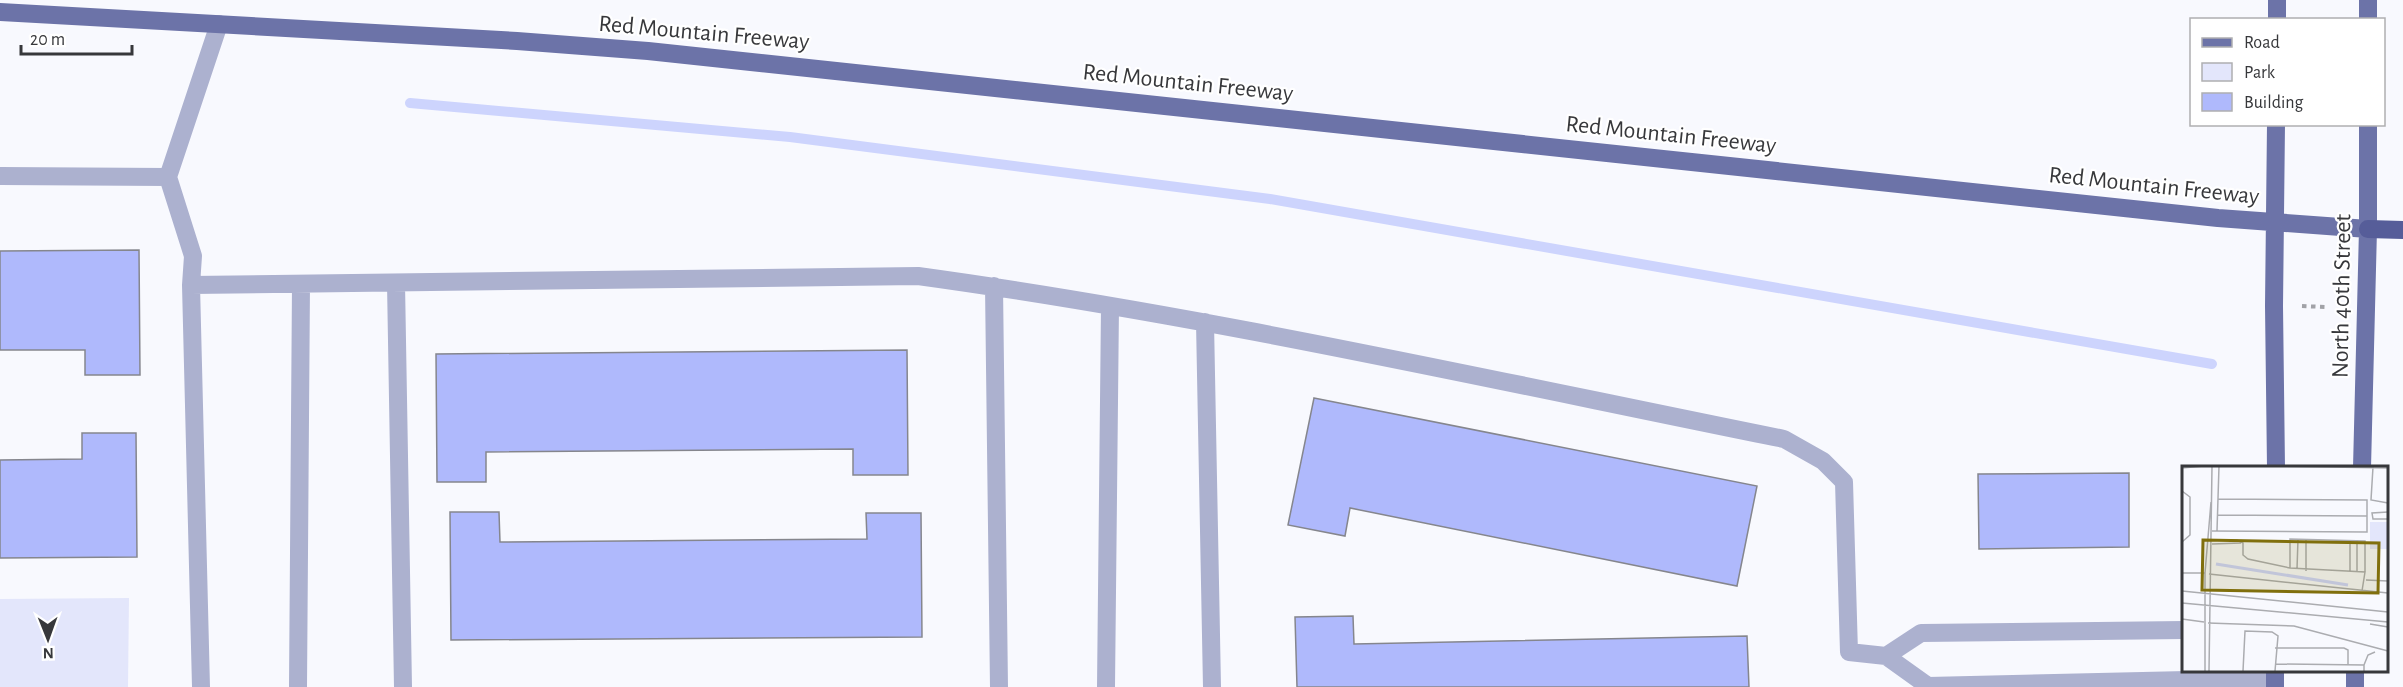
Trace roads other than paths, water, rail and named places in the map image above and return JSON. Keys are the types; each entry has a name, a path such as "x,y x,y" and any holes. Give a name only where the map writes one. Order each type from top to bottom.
{"highway":[{"path":"2368,230 2403,230"}],"main road":[{"path":"2277,0 2277,18"},
{"path":"2368,0 2368,18"},
{"name":"Red Mountain Freeway","path":"0,12 517,41 767,63 2275,223 2368,230"},
{"path":"2276,126 2276,466"},
{"name":"North 40th Street","path":"2362,466 2368,230 2368,126"}],"lane":[{"path":"201,687 191,285 193,256 168,177 219,24"},
{"path":"0,176 168,177"},
{"path":"191,285 918,276 994,286 1205,322 1784,439 1823,461 1845,482 1848,652 1887,656 1928,686 2275,678"},
{"path":"396,283 403,687"},
{"path":"298,687 301,284"},
{"path":"994,286 999,687"},
{"path":"1106,687 1110,306"},
{"path":"1205,322 1212,687"},
{"path":"1887,656 1921,633 2182,630"}],"waterway":[{"path":"410,103 790,137 1270,199 2212,364"}]}
